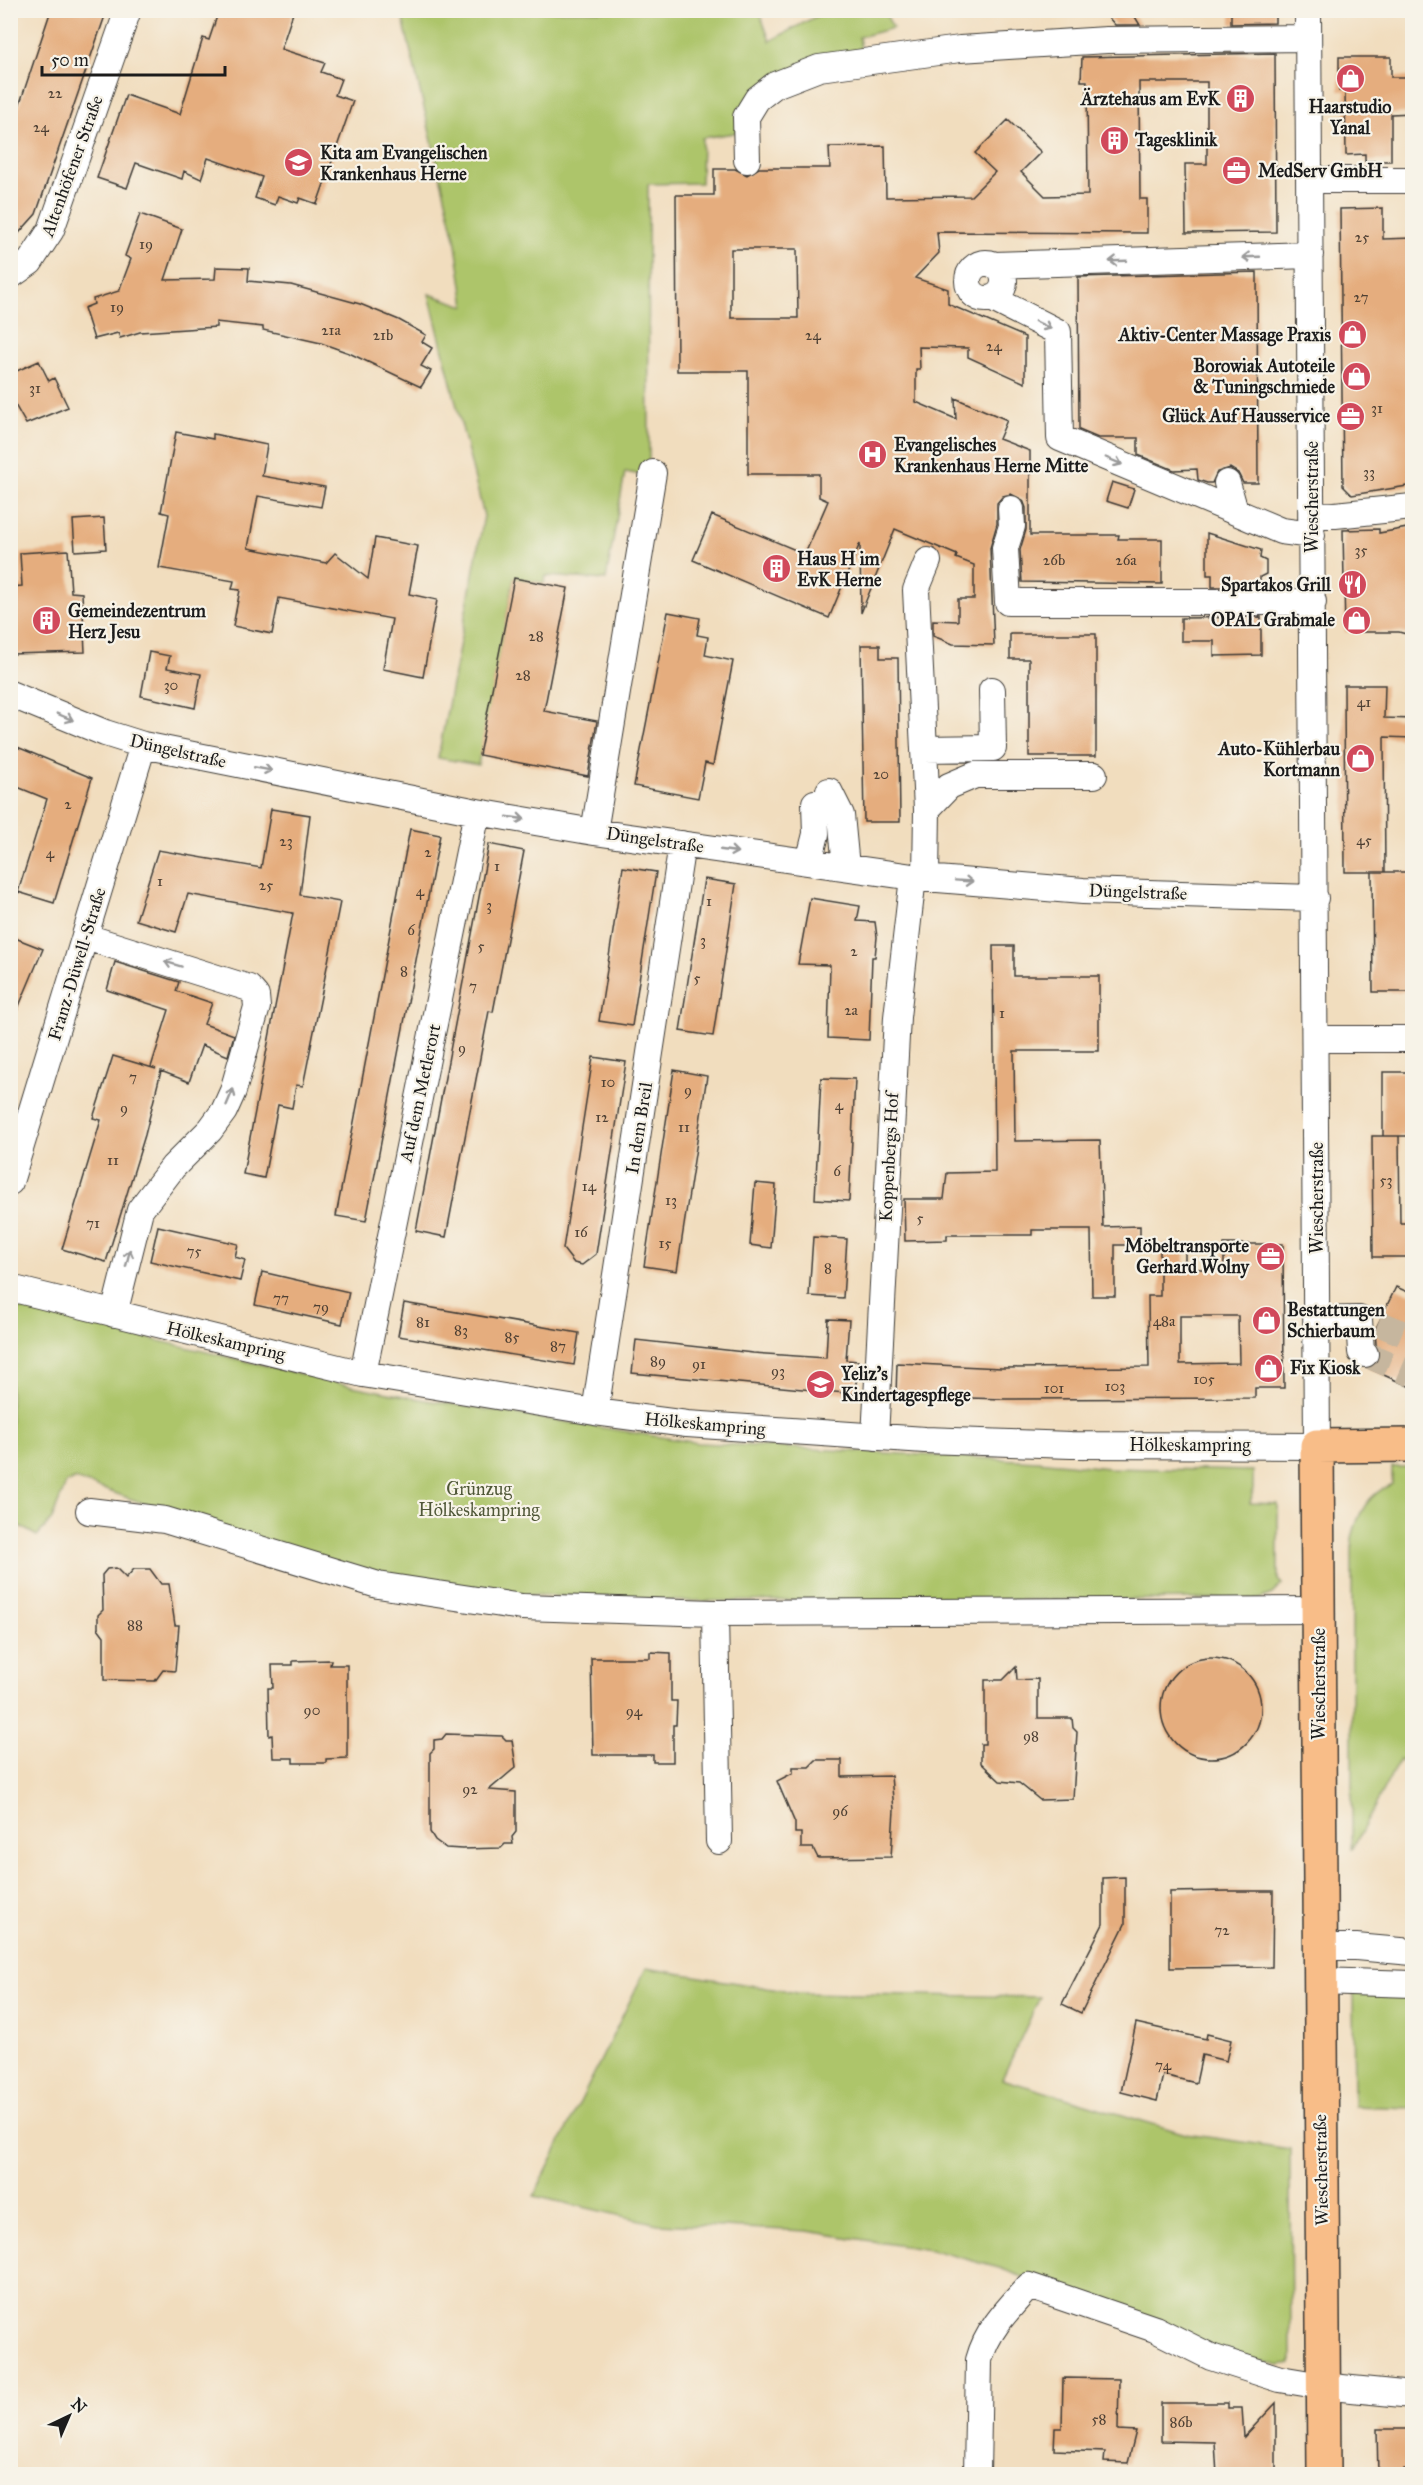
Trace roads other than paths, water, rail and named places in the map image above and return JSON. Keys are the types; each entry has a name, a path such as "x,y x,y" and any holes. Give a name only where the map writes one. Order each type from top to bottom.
{"main road":[{"name":"Hölkeskampring","path":"1317,1446 1413,1445"},
{"name":"Wiescherstraße","path":"1317,1446 1318,1981 1323,2475"}],"street":[{"name":"Altenhöfener Straße","path":"10,276 30,262 51,230 128,10"},
{"name":"Wiescherstraße","path":"1308,10 1317,1446"},
{"path":"747,160 747,117 756,99 775,85 819,68 876,62 926,51 972,48 1107,40 1308,38"},
{"path":"1309,180 1413,180"},
{"path":"1310,255 1177,265 980,264 974,267 968,279 972,293 984,299 991,298 1058,332 1060,438 1281,531 1312,524 1335,515 1413,507"},
{"path":"594,832 652,473"},
{"path":"1227,483 1235,512"},
{"path":"1011,509 1012,526 1005,548 1008,602 1312,602"},
{"name":"Koppenbergs Hof","path":"874,1437 897,1017 920,878 927,809 916,590 928,561"},
{"path":"924,749 993,748 992,690"},
{"name":"Düngelstraße","path":"10,694 105,734 143,745 477,812 594,832 920,878 1083,891 1315,897"},
{"name":"Franz-Düwell-Straße","path":"10,1182 143,745"},
{"path":"927,809 949,786 975,775 1094,775"},
{"path":"809,862 822,797 841,815 846,867"},
{"name":"Auf dem Metlerort","path":"363,1374 477,812"},
{"name":"In dem Breil","path":"595,1412 682,844"},
{"path":"86,937 249,988 256,996 257,1007 234,1091 224,1112 210,1130 173,1167 140,1210 114,1314"},
{"path":"1316,1040 1413,1038"},
{"name":"Hölkeskampring","path":"10,1288 363,1374 595,1412 687,1424 874,1437 1071,1445 1317,1446"},
{"path":"1317,1320 1367,1333"},
{"path":"89,1510 165,1520 378,1585 522,1608 715,1613 1319,1610"},
{"path":"715,1613 719,1841"},
{"path":"1319,1947 1356,1947 1413,1952"},
{"path":"1318,1981 1413,1984"},
{"path":"976,2475 979,2360 983,2346 995,2324 1029,2286 1155,2329 1211,2357 1280,2379 1413,2396"}],"tunnel":[{"path":"1378,1323 1412,1337"},
{"path":"1365,1354 1412,1374"}],"place":[{"name":"Haarstudio Yanal","path":"1350,78"},
{"name":"Ärztehaus am EvK","path":"1241,99"},
{"name":"Tagesklinik","path":"1114,140"},
{"name":"Kita am Evangelischen Krankenhaus Herne","path":"299,163"},
{"name":"MedServ GmbH","path":"1237,171"},
{"name":"Aktiv-Center Massage Praxis","path":"1352,335"},
{"name":"Borowiak Autoteile & Tuningschmiede","path":"1356,376"},
{"name":"Glück Auf Hausservice","path":"1351,416"},
{"name":"Evangelisches Krankenhaus Herne Mitte","path":"873,455"},
{"name":"Haus H im EvK Herne","path":"776,569"},
{"name":"Spartakos Grill","path":"1352,585"},
{"name":"OPAL Grabmale","path":"1356,620"},
{"name":"Gemeindezentrum Herz Jesu","path":"47,621"},
{"name":"Auto-Kühlerbau Kortmann","path":"1361,759"},
{"name":"Möbeltransporte Gerhard Wolny","path":"1270,1256"},
{"name":"Bestattungen Schierbaum","path":"1266,1320"},
{"name":"Fix Kiosk","path":"1269,1368"},
{"name":"Yeliz's Kindertagespflege","path":"820,1384"}],"park label":[{"name":"Grünzug Hölkeskampring","path":"479,1499"}]}
